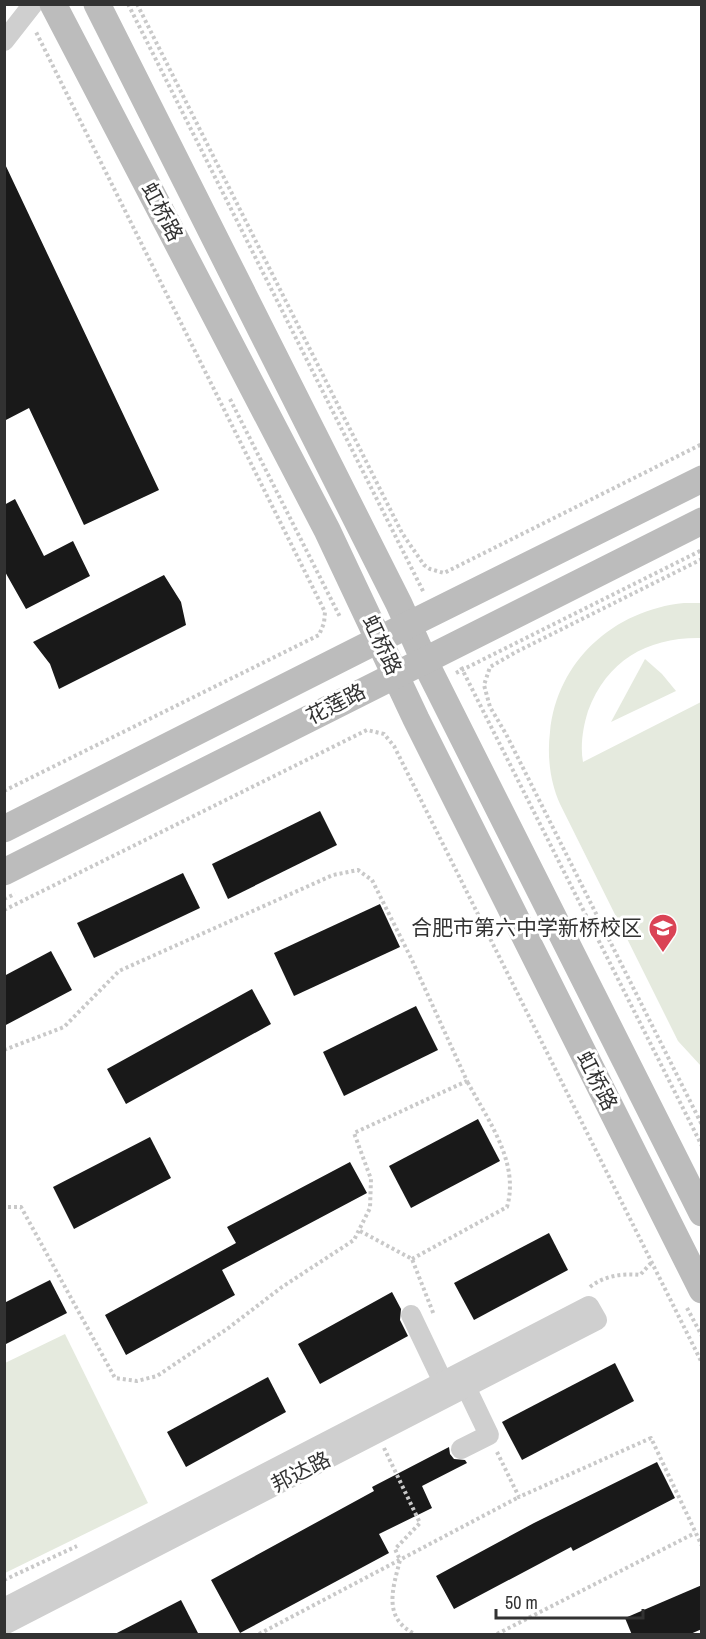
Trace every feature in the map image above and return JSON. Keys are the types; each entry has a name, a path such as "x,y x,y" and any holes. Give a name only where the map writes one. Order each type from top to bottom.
{"main road":[{"name":"虹桥路","path":"53,4 327,530 448,783 702,1290"},
{"name":"虹桥路","path":"97,4 702,1213"},
{"name":"花莲路","path":"4,829 702,479"},
{"path":"327,530 355,517"},
{"name":"花莲路","path":"4,872 395,674 430,672 457,658 546,599 702,521"},
{"path":"529,566 546,599"},
{"path":"266,696 284,730"},
{"path":"448,783 480,769"}],"street":[{"path":"4,41 30,9"},
{"name":"邦达路","path":"4,1608 591,1306"},
{"name":"邦达路","path":"4,1625 466,1387 591,1306"},
{"path":"411,1315 443,1382"},
{"path":"461,1449 489,1435 466,1387"}],"path":[{"path":"128,4 434,613"},
{"path":"137,4 402,533 430,570 444,573 702,444"},
{"path":"4,791 319,634 324,623 325,612 30,9"},
{"path":"430,672 702,550"},
{"path":"702,559 490,667 484,685 490,707 517,756 702,1125"},
{"path":"457,658 702,1146"},
{"path":"4,910 367,730 384,734 394,746 702,1363"},
{"path":"4,1050 64,1027 118,970 333,875 358,870 372,880 411,958 467,1081 501,1145 508,1166 511,1193 507,1207 412,1259"},
{"path":"4,899 26,889"},
{"path":"4,1208 21,1207 115,1378 137,1381 157,1376 228,1329 282,1287 354,1240 370,1208 371,1179 354,1133 467,1081"},
{"path":"360,1231 412,1259 439,1326 423,1341"},
{"path":"591,1306 596,1282 622,1274 641,1274 651,1262"},
{"path":"377,1433 420,1523 395,1549 400,1560 391,1593 396,1618 415,1635"},
{"path":"489,1435 519,1497"},
{"path":"259,1635 519,1497 651,1438 702,1546"},
{"path":"496,1635 695,1533"}],"shaded area":[{"name":"合肥市第六中学新桥校区","path":"684,603 701,603 701,638 664,642 647,647 618,665 596,693 588,711 583,730 582,750 583,762 701,702 701,1066 678,1041 560,804 549,760 550,732 555,706 564,683 577,662 593,644 613,628 635,616 658,608"},
{"path":"645,659 676,691 611,722"},
{"path":"65,1334 148,1503 5,1573 5,1363"}],"building":[{"path":"4,162 159,490 84,525 29,408 4,421"},
{"path":"15,499 44,556 73,541 90,576 26,609 4,570 4,505"},
{"path":"164,575 181,602 186,625 59,689 50,664 33,642"},
{"path":"320,811 337,845 228,899 212,864"},
{"path":"183,873 200,908 94,958 77,923"},
{"path":"380,904 400,947 294,996 274,953"},
{"path":"51,951 72,990 4,1026 4,976"},
{"path":"252,989 271,1024 126,1104 107,1069"},
{"path":"416,1006 438,1050 344,1096 323,1052"},
{"path":"478,1119 500,1161 411,1208 389,1166"},
{"path":"150,1137 171,1178 74,1229 53,1187"},
{"path":"350,1162 367,1193 222,1270 235,1295 126,1355 105,1315 236,1243 227,1227"},
{"path":"549,1233 568,1270 474,1320 454,1283"},
{"path":"50,1280 67,1313 4,1345 4,1303"},
{"path":"392,1292 401,1309 400,1320 408,1336 320,1384 298,1344"},
{"path":"615,1363 634,1401 522,1460 502,1422"},
{"path":"268,1377 286,1412 186,1467 167,1432"},
{"path":"449,1447 454,1459 465,1460 467,1463 422,1486 432,1508 379,1534 389,1553 240,1633 211,1580 374,1491 372,1487"},
{"path":"657,1462 675,1498 573,1551 571,1547 454,1609 436,1576 534,1523"},
{"path":"702,1585 702,1629 688,1635 632,1635 625,1618"},
{"path":"181,1600 199,1635 113,1635"}],"place":[{"name":"合肥市第六中学新桥校区","path":"663,954"}]}
